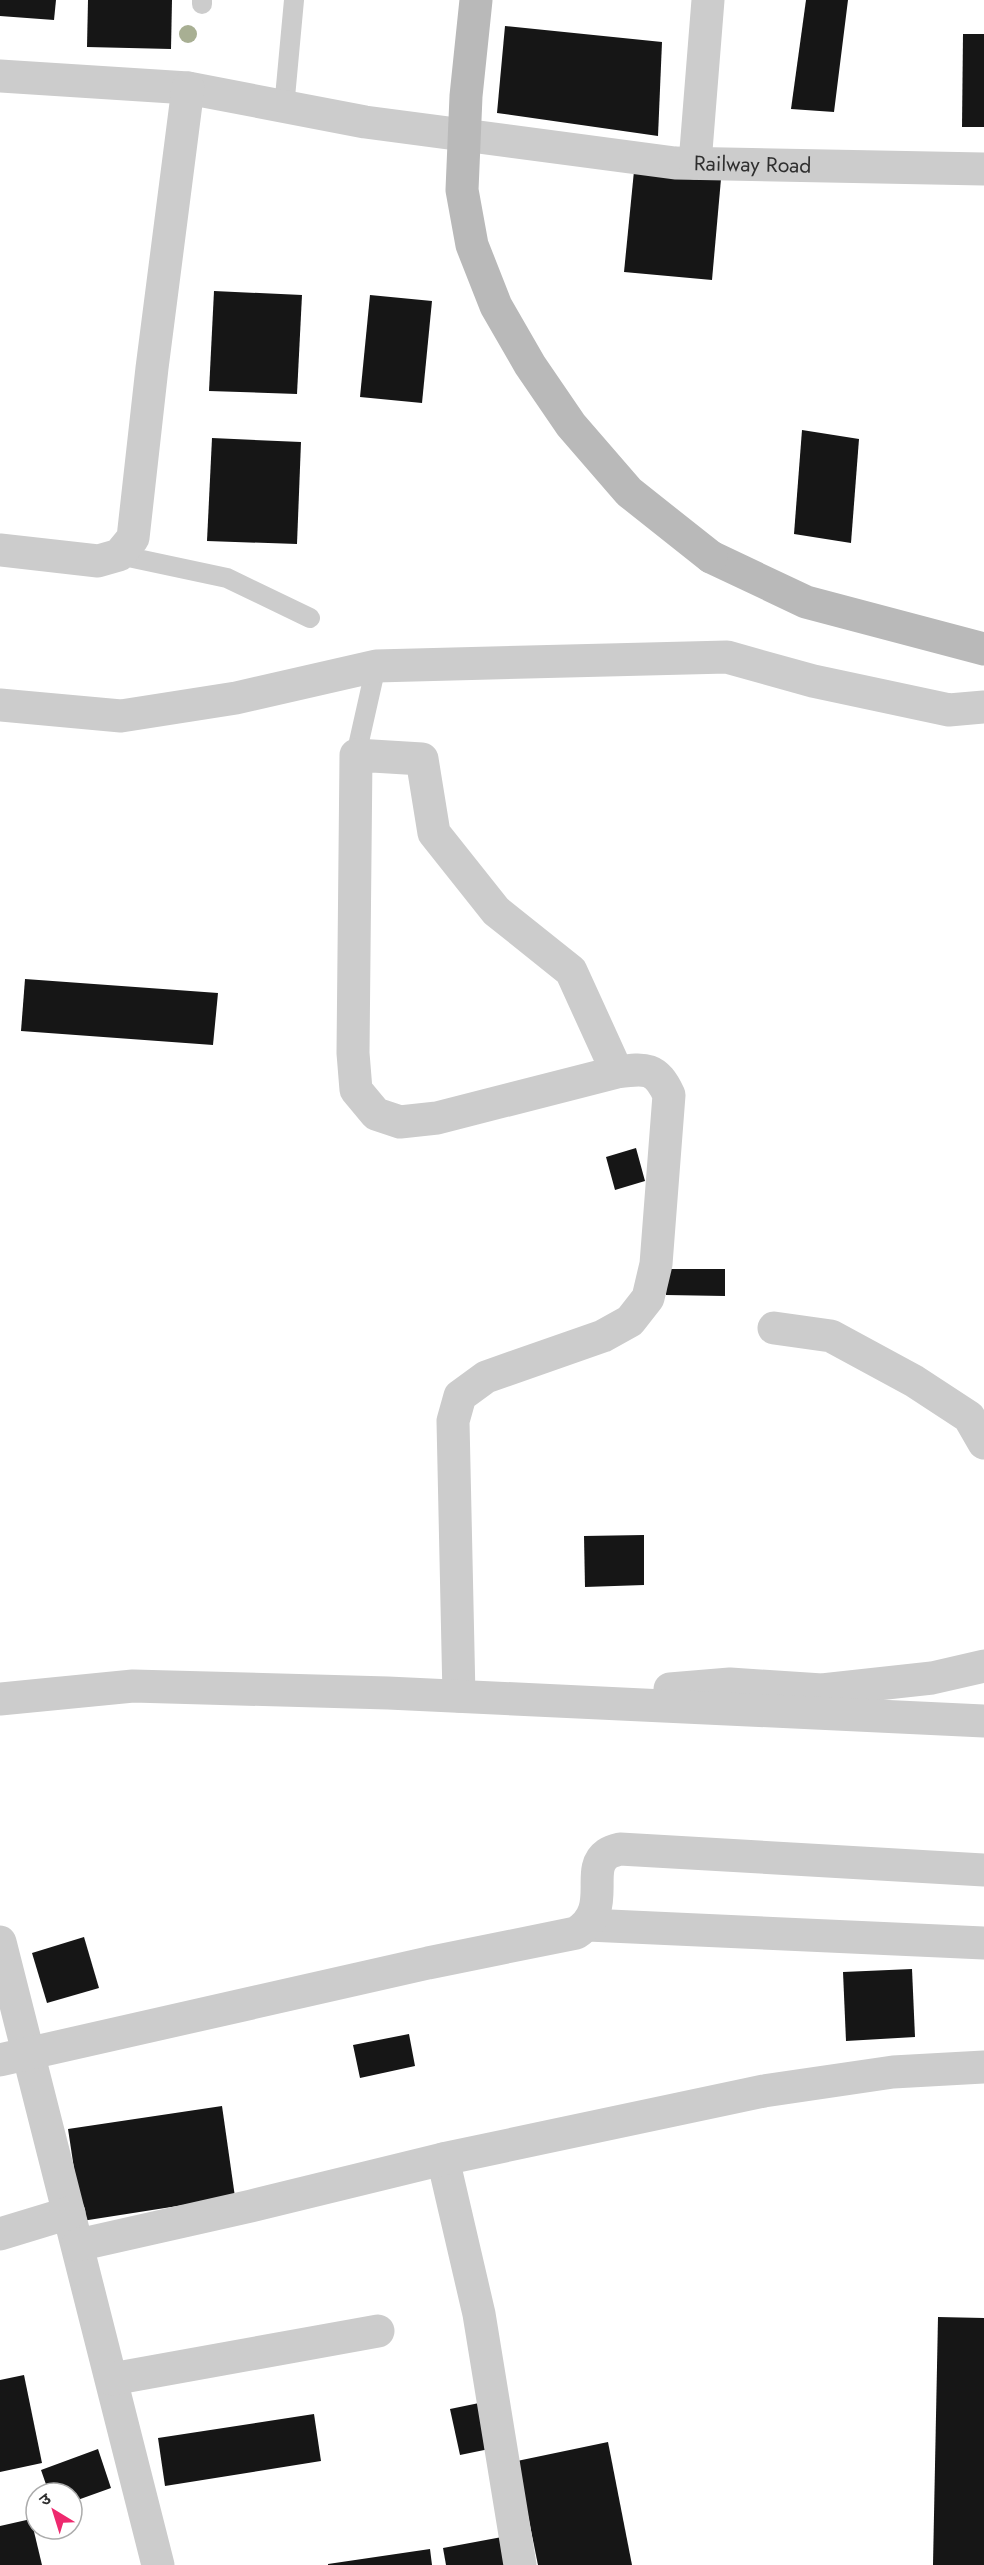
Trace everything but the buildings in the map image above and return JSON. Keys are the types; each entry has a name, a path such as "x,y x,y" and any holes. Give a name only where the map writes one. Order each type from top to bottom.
{"street":[{"path":"476,0 462,158 462,190 472,245 496,306 530,365 571,425 629,492 711,556 806,602 984,649"},
{"path":"695,163 708,0"},
{"name":"Railway Road","path":"0,76 188,88 284,108 523,145 695,163 984,169"},
{"path":"0,550 98,561 119,555 133,538 188,88"},
{"path":"0,705 121,716 237,698 376,666 728,657 813,681 948,710 984,707"},
{"path":"459,1696 453,1421 460,1396 486,1377 603,1336 630,1322 648,1298 656,1264 669,1095 661,1078 642,1069 616,1072 437,1118 400,1122 376,1114 356,1090 353,1053 356,755 422,759 434,832 496,911 571,971 616,1072"},
{"path":"774,1328 831,1336 914,1381 969,1417 984,1443"},
{"path":"536,1700 730,1684 822,1690 932,1678 984,1666"},
{"path":"0,1699 133,1686 459,1696 984,1721"},
{"path":"13,2057 428,1963 576,1933 588,1925 596,1911 598,1866 606,1854 620,1849 984,1870"},
{"path":"588,1925 984,1943"},
{"path":"0,1944 13,2057 69,2213 158,2565"},
{"path":"78,2245 251,2206 443,2158 764,2091 893,2072 984,2067"},
{"path":"443,2158 479,2314 520,2565"},
{"path":"0,2234 69,2213"},
{"path":"112,2379 378,2331"}],"lane":[{"path":"284,108 294,0"},
{"path":"119,555 227,578 310,618"},
{"path":"356,755 376,666"}]}
